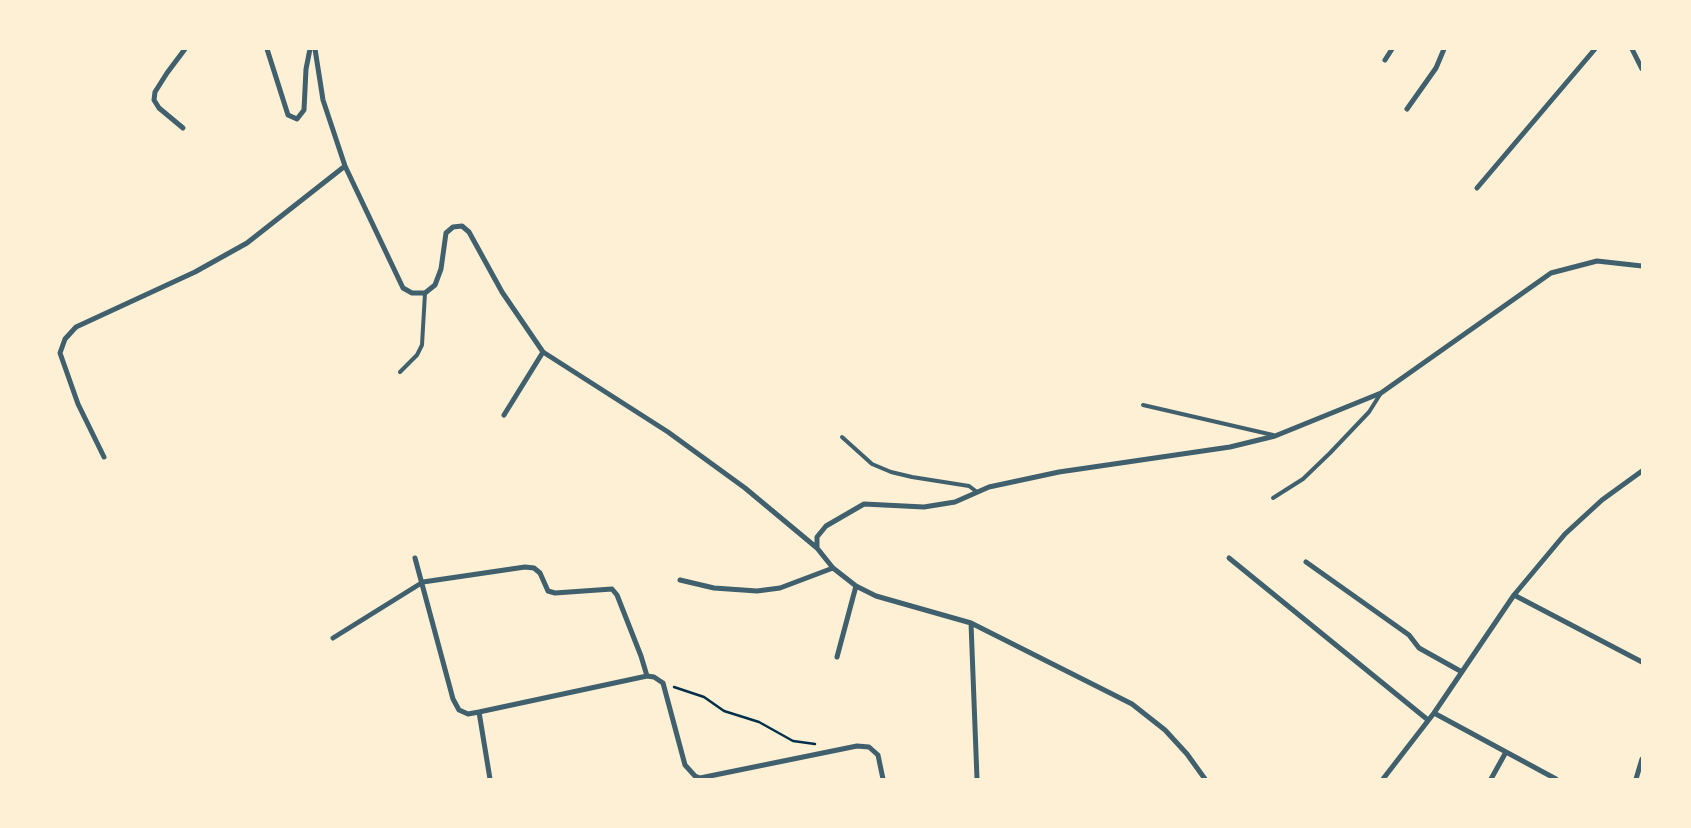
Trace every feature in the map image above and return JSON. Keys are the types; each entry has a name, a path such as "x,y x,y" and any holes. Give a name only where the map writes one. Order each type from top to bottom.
{"street":[{"path":"183,128 159,108 154,100 155,92 185,49"},
{"path":"268,49 288,115 298,119 304,110 306,69 310,49"},
{"path":"315,49 323,100 345,166 403,288 412,293 425,293 435,285 441,269 446,233 453,227 462,226 469,232 502,292 534,343 542,352 668,432 745,488 817,548 833,568 856,586 876,596 971,623 1132,704 1165,730 1187,754 1205,779"},
{"path":"1385,60 1392,49"},
{"path":"1406,109 1436,68 1444,49"},
{"path":"1477,188 1596,49"},
{"path":"1632,49 1642,69"},
{"path":"104,457 78,404 60,353 65,339 76,327 195,272 247,244 345,166"},
{"path":"817,548 817,537 826,526 864,504 924,507 955,502 989,487 1060,472 1230,448 1275,436 1381,394 1551,273 1597,261 1642,266"},
{"path":"504,415 542,352"},
{"path":"1383,779 1434,713 1514,595 1565,534 1602,500 1642,471"},
{"path":"415,558 453,699 459,710 468,714 646,676 658,678 663,683 685,765 695,776 700,778 863,746 878,755 884,779"},
{"path":"1229,558 1428,720"},
{"path":"1306,562 1409,635 1419,648 1462,672"},
{"path":"333,638 423,582 524,567 534,568 540,573 548,591 556,593 612,589 617,595 638,648 646,676"},
{"path":"680,580 714,588 757,591 780,588 833,568"},
{"path":"837,657 856,586"},
{"path":"1514,595 1642,662"},
{"path":"971,623 977,779"},
{"path":"479,712 490,779"},
{"path":"1434,713 1556,779"},
{"path":"1491,779 1506,752"},
{"path":"1636,779 1642,760"}],"lane":[{"path":"400,372 417,355 422,345 425,293"},
{"path":"1272,498 1303,479 1369,412 1381,394"},
{"path":"1143,405 1275,436"},
{"path":"842,437 872,464 912,477 969,486 978,492"}],"path":[{"path":"663,683 704,697 724,712 759,722 793,741 822,746"}]}
